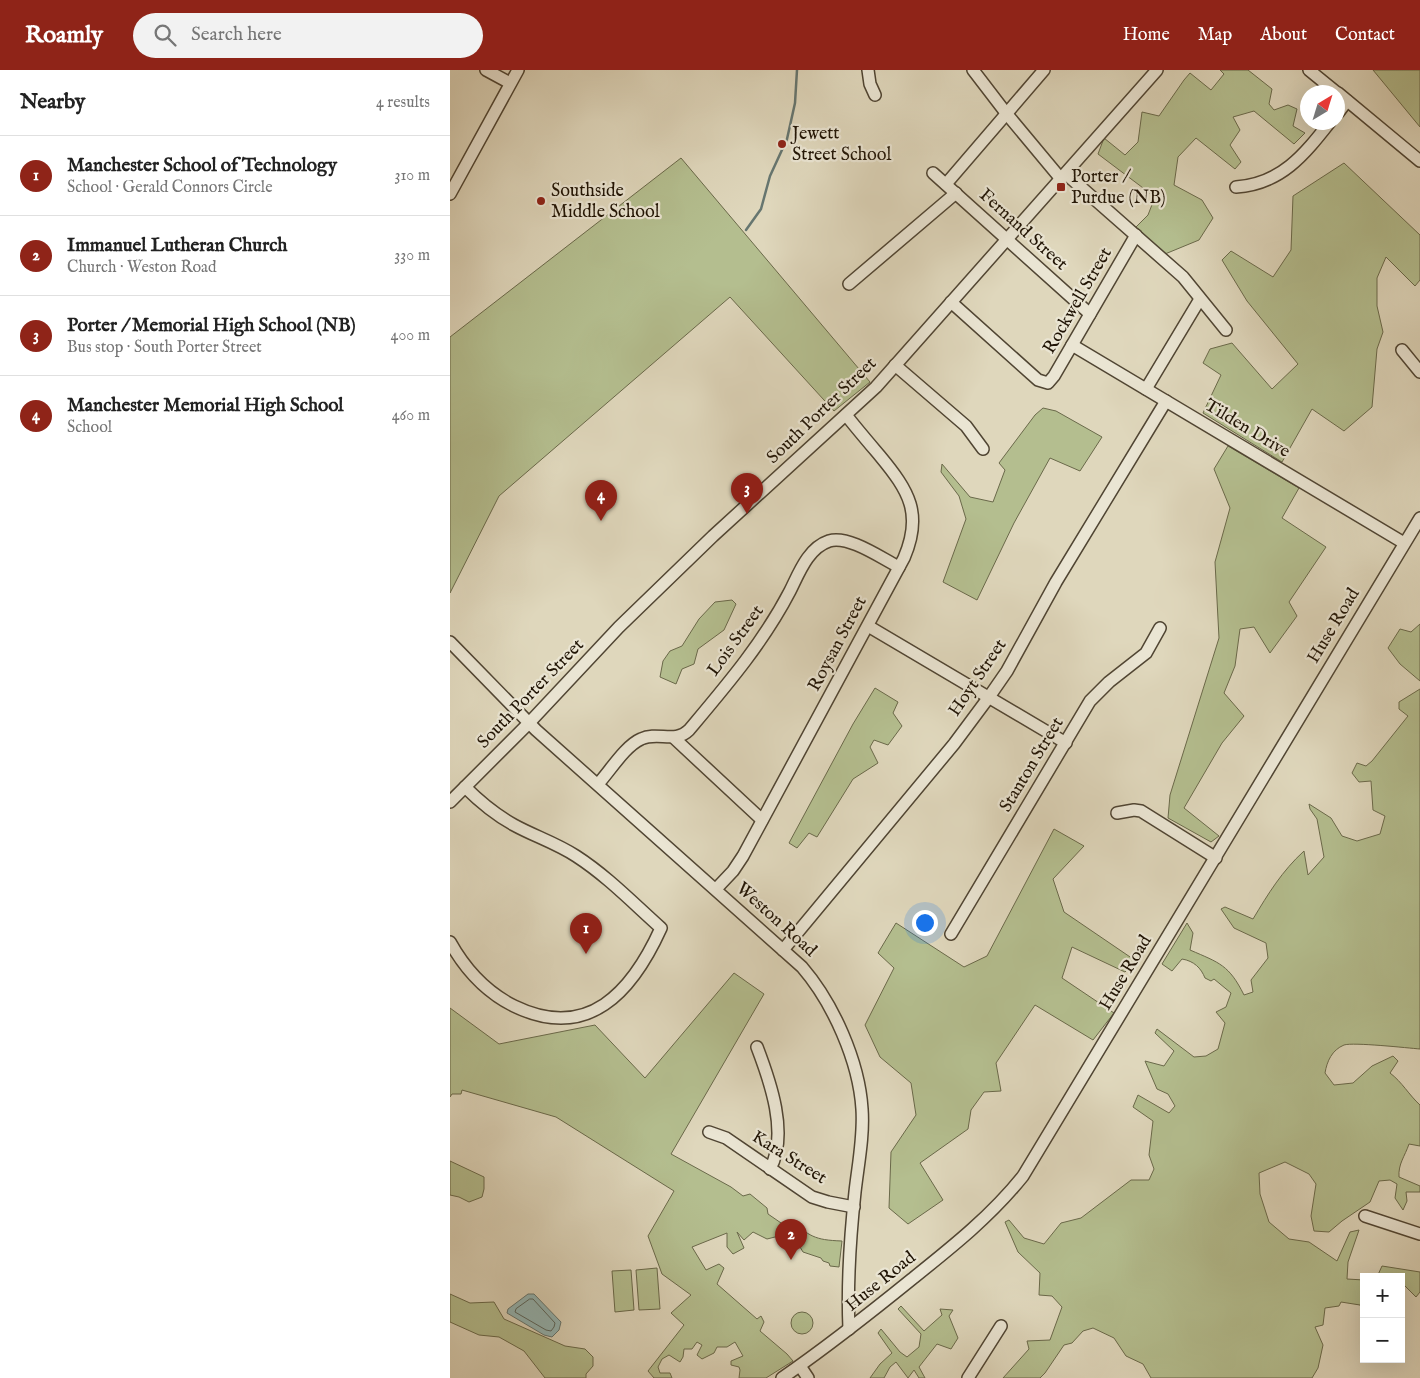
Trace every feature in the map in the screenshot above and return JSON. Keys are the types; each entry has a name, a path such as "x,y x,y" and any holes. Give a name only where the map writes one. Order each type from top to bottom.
{"street":[{"path":"486,70 510,83"},
{"path":"450,194 518,70"},
{"path":"868,70 870,84 875,95"},
{"path":"973,70 1006,113 1064,176 1136,235 1183,277 1226,330"},
{"path":"946,184 1044,70"},
{"name":"South Porter Street","path":"450,802 529,723 619,627 713,536 876,386 1157,70"},
{"path":"1309,70 1327,85"},
{"path":"1345,104 1347,101 1420,161"},
{"path":"1236,187 1248,186 1284,172 1303,155 1323,130"},
{"name":"Fernand Street","path":"932,173 1090,314"},
{"path":"849,284 956,193"},
{"name":"Rockwell Street","path":"952,302 1038,380 1048,383 1054,376 1136,235"},
{"path":"1146,389 1200,299"},
{"name":"Tilden Drive","path":"1072,345 1404,543"},
{"path":"1402,350 1420,372"},
{"path":"896,365 966,426 983,450"},
{"name":"Hoyt Street","path":"783,950 954,744 990,697 1007,671 1056,582 1166,401"},
{"name":"Roysan Street","path":"716,890 738,864 868,626 910,542 913,524 906,490 896,475 846,415"},
{"name":"Huse Road","path":"782,1378 849,1329 974,1228 996,1208 1023,1176 1420,518"},
{"name":"Lois Street","path":"674,738 689,730 746,661 775,618 804,564 815,550 830,541 839,540 899,567"},
{"path":"868,626 1066,743"},
{"name":"Stanton Street","path":"951,934 1095,695 1146,653 1160,628"},
{"name":"Weston Road","path":"450,642 529,723 802,967 824,996 842,1035 858,1084 862,1110 848,1290 849,1329"},
{"path":"598,784 637,741 651,736 674,738 762,820"},
{"path":"450,942 471,974 509,1003 536,1015 568,1019 586,1015 616,994 645,960 661,928 617,887 592,867 560,846 514,825 488,808 465,787"},
{"path":"1117,813 1134,810 1141,812 1216,858"},
{"path":"757,1047 768,1079 777,1118 778,1150 777,1156 770,1168"},
{"name":"Kara Street","path":"709,1132 721,1135 812,1197 854,1207"},
{"path":"1365,1216 1420,1234"},
{"path":"968,1378 1002,1326"},
{"path":"800,1366 808,1378"}],"green space":[{"path":"1220,70 1248,70 1272,89 1269,104 1274,110 1288,105 1297,109 1293,126 1305,133 1294,144 1254,111 1233,117 1240,130 1230,145 1241,162 1235,169 1196,138 1178,157 1174,185 1202,200 1213,218 1199,240 1165,254 1136,227 1148,215 1155,197 1098,154 1104,138 1125,155 1138,142 1142,112 1159,116 1190,73 1211,90 1224,74"},
{"path":"1373,70 1420,70 1420,127"},
{"path":"681,158 870,382 834,411 730,297 499,496 450,593 450,337"},
{"path":"1344,163 1420,235 1420,280 1415,286 1386,257 1377,278 1377,306 1383,332 1377,349 1372,407 1344,431 1312,409 1282,462 1203,413 1221,375 1203,363 1210,349 1232,343 1272,389 1298,364 1247,301 1222,260 1231,251 1273,277 1291,250 1293,196"},
{"path":"1043,408 1056,411 1102,437 1080,471 1050,458 1014,523 977,600 943,582 966,519 959,496 941,472 942,464 970,497 993,502 1005,470 999,463 1035,415"},
{"path":"1228,446 1299,488 1282,518 1326,547 1289,602 1297,616 1270,653 1254,627 1240,629 1235,666 1224,693 1244,716 1222,743 1184,808 1219,836 1211,842 1168,818 1170,795 1219,638 1215,562 1230,508 1214,469"},
{"path":"732,600 736,604 724,630 698,649 694,664 682,669 676,684 660,677 663,661 670,651 682,646 699,619 715,602"},
{"path":"1420,624 1420,681 1400,664 1388,648 1400,629 1411,632"},
{"path":"875,688 898,702 893,713 902,726 888,745 874,740 870,747 878,763 853,779 817,837 809,833 797,848 789,843 853,724"},
{"path":"1420,689 1420,1049 1344,1045 1331,1056 1325,1073 1334,1085 1353,1083 1372,1066 1393,1056 1398,1061 1390,1073 1420,1105 1420,1146 1409,1144 1401,1164 1399,1177 1420,1186 1420,1192 1406,1192 1407,1201 1403,1210 1395,1198 1397,1184 1390,1180 1379,1181 1370,1202 1329,1232 1314,1231 1311,1216 1316,1184 1309,1174 1285,1162 1259,1173 1260,1194 1269,1222 1289,1239 1309,1242 1337,1261 1350,1232 1359,1230 1348,1262 1347,1279 1360,1280 1360,1305 1341,1302 1339,1306 1325,1308 1323,1325 1315,1327 1323,1345 1318,1368 1312,1378 1151,1378 1143,1364 1126,1356 1114,1338 1093,1328 1083,1331 1072,1343 1064,1345 1040,1378 1003,1378 1029,1349 1027,1341 1050,1340 1062,1307 1052,1296 1039,1295 1040,1273 1018,1252 1005,1222 1009,1220 1024,1238 1044,1244 1061,1223 1081,1218 1131,1180 1149,1180 1154,1169 1149,1155 1153,1121 1133,1107 1138,1095 1169,1113 1175,1106 1168,1094 1157,1089 1145,1061 1164,1066 1174,1051 1155,1033 1157,1029 1194,1057 1206,1056 1218,1049 1225,1023 1216,1012 1226,1007 1231,993 1214,979 1211,981 1205,978 1199,968 1190,961 1182,959 1172,971 1162,964 1187,923 1193,933 1190,950 1223,966 1239,985 1244,995 1253,992 1251,980 1268,958 1266,943 1234,928 1221,909 1225,907 1253,919 1282,875 1304,851 1308,875 1324,857 1317,819 1309,804 1331,818 1342,836 1357,841 1380,834 1385,816 1373,810 1371,781 1359,782 1352,773 1357,763 1366,766 1372,761 1408,716 1399,709 1399,702"},
{"path":"1054,829 1084,846 1053,879 1064,912 1136,961 1125,972 1072,947 1062,978 1114,1013 1093,1040 1035,1005 996,1063 1001,1091 984,1092 971,1110 968,1129 920,1163 943,1200 908,1224 889,1208 891,1152 916,1115 911,1083 880,1057 865,1025 894,968 878,953 896,923 964,967 987,956"},
{"path":"734,973 764,994 671,1154 731,1187 743,1196 750,1194 767,1208 768,1214 784,1225 789,1220 802,1230 818,1238 842,1241 839,1267 830,1266 829,1263 821,1258 803,1252 800,1247 779,1236 767,1239 753,1232 744,1240 737,1232 744,1248 733,1254 727,1247 727,1233 692,1247 706,1270 719,1264 724,1268 717,1284 757,1319 761,1316 764,1322 760,1331 793,1361 766,1378 739,1378 739,1367 731,1365 731,1361 743,1356 735,1342 727,1347 717,1347 714,1353 702,1359 697,1355 702,1345 697,1342 692,1349 684,1349 680,1362 669,1355 662,1359 658,1367 660,1373 670,1373 672,1378 654,1378 648,1371 684,1325 671,1313 691,1295 662,1274 648,1236 674,1191 556,1117 462,1090 461,1094 452,1094 450,1097 450,1008 499,1044 595,1025 645,1078"},
{"path":"450,1161 484,1177 482,1197 469,1202 450,1195"},
{"path":"1382,1266 1420,1272 1420,1292 1416,1297 1405,1286 1405,1273 1379,1273"},
{"path":"657,1268 660,1309 639,1310 636,1270"},
{"path":"631,1270 634,1310 615,1312 612,1271"},
{"path":"450,1294 470,1303 494,1302 504,1319 565,1346 585,1349 593,1357 593,1366 586,1374 586,1378 545,1378 524,1351 499,1337 479,1335 450,1322"},
{"path":"901,1306 924,1331 942,1315 940,1309 953,1310 949,1316 958,1338 951,1349 937,1344 919,1367 925,1378 919,1378 914,1370 908,1378 896,1362 890,1367 884,1378 870,1378 880,1364 892,1353 878,1333 881,1329 900,1352 907,1357 919,1347 921,1334 898,1309"},
{"path":"802,1312 810,1315 813,1323 810,1331 802,1334 794,1331 791,1323 794,1315"}],"water":[{"path":"528,1294 534,1294 561,1322 559,1330 552,1337 544,1335 507,1313 508,1309"}],"waterway":[{"path":"746,230 761,209 770,176 787,139 795,103 797,70"}],"place":[{"name":"Jewett Street School","path":"782,144"},
{"name":"Porter / Purdue (NB)","path":"1061,187"},
{"name":"Southside Middle School","path":"541,201"},
{"name":"Porter / Memorial High School (NB)","path":"747,514"},
{"name":"Manchester Memorial High School","path":"601,521"},
{"name":"Manchester School of Technology","path":"586,954"},
{"name":"Immanuel Lutheran Church","path":"791,1260"}]}
